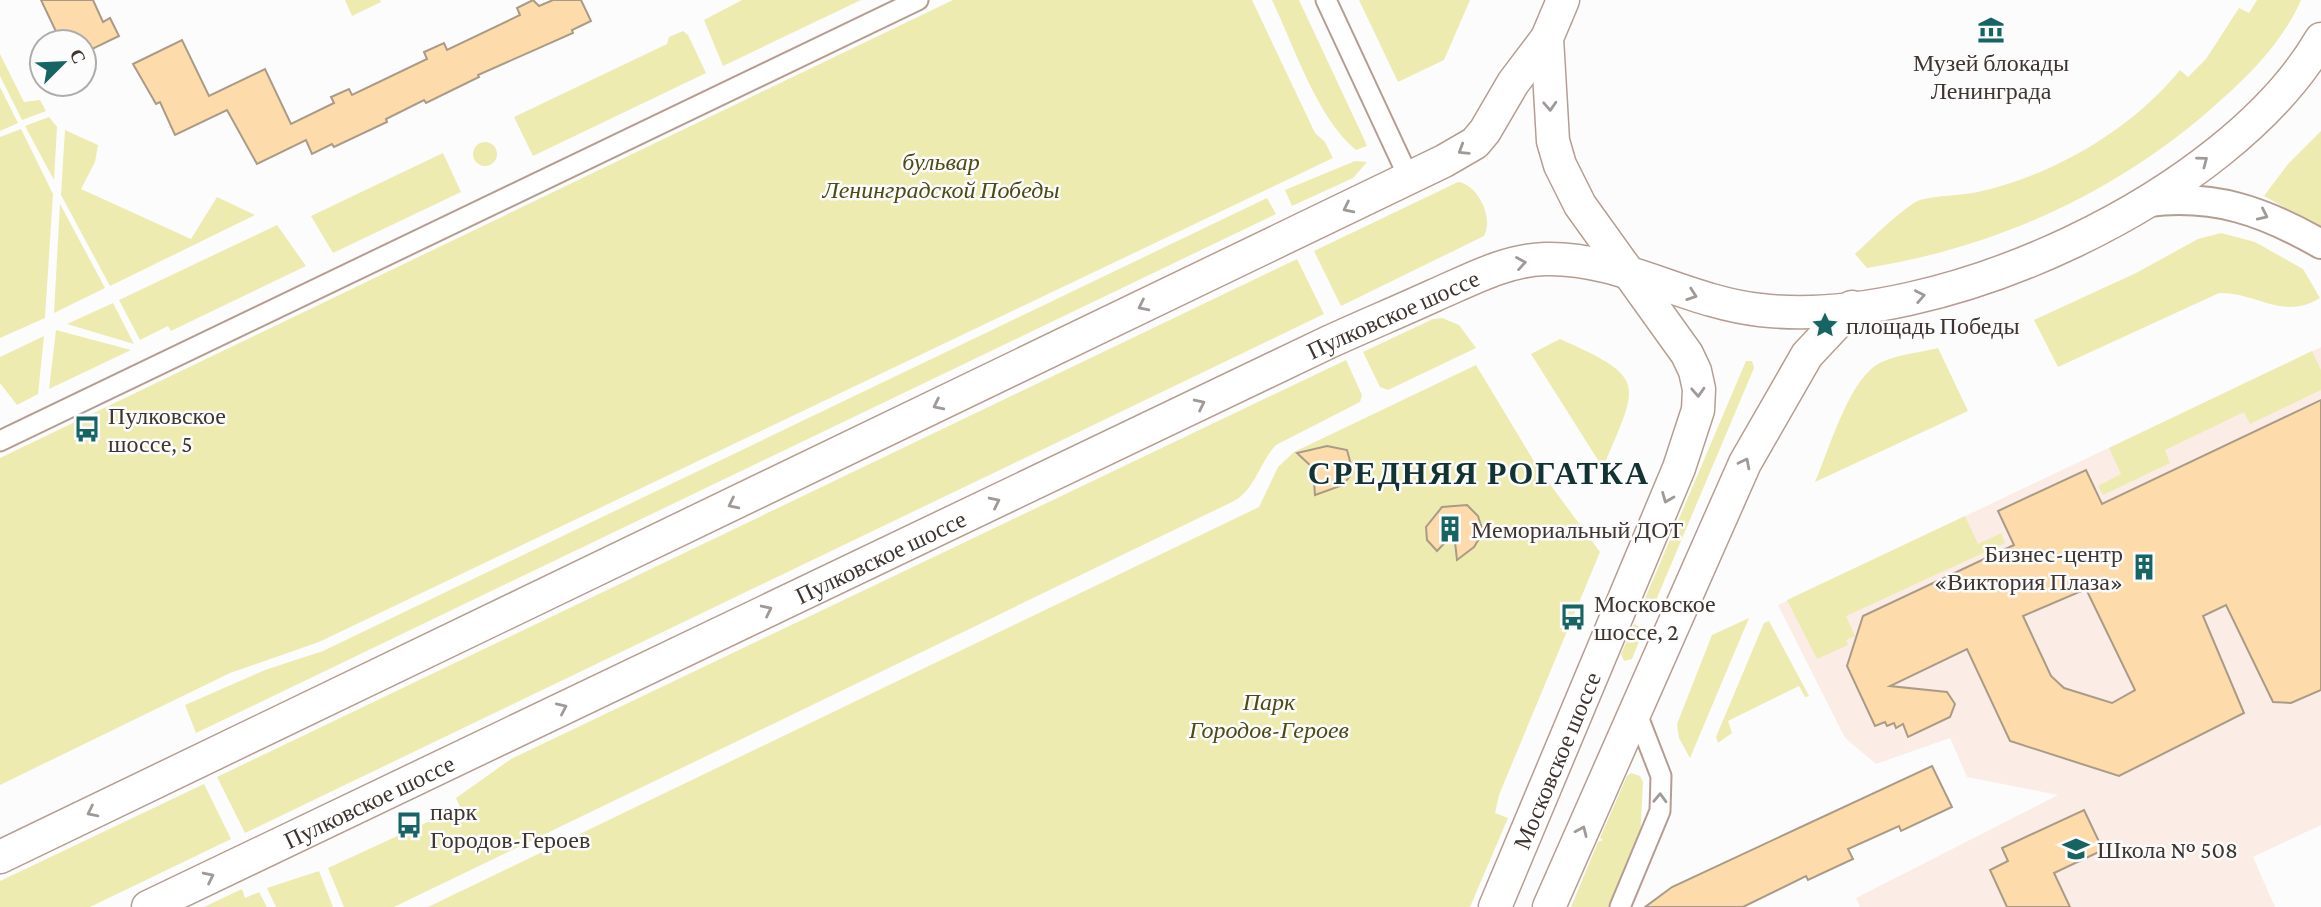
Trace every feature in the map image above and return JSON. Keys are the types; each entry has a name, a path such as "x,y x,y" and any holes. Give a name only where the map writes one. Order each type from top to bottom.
{"main road":[{"path":"0,857 1409,178 1475,143 1547,38 1563,0"},
{"path":"1547,38 1550,117 1560,165 1580,205 1628,271 1719,304 1796,313 1939,293 2004,271 2079,239 2148,202 2219,150 2264,110 2310,58 2321,39"},
{"path":"2148,202 2176,199 2249,208 2321,244"},
{"name":"Пулковское шоссе","path":"148,907 1337,338 1496,269 1545,259 1628,271"},
{"name":"Московское шоссе","path":"1495,907 1679,468 1698,410 1699,389 1691,362 1628,271"},
{"name":"Московское шоссе","path":"1552,900 1745,463 1807,355 1852,307"},
{"path":"1509,876 1552,900"}],"street":[{"path":"0,441 918,0"},
{"path":"1326,0 1409,178"},
{"path":"1620,907 1660,811 1661,775 1635,709"}],"shaded area":[{"path":"2321,347 2321,825 2253,857 2275,907 1860,907 1856,898 2058,795 1967,777 1950,738 1876,764 1845,738 1778,605"}],"green space":[{"path":"345,0 380,0 381,2 352,16"},
{"path":"742,0 861,0 723,66 704,20"},
{"name":"бульвар Ленинградской Победы","path":"953,0 1252,0 1315,133 1325,142 1333,158 319,642 230,673 0,785 0,458"},
{"path":"1272,0 1299,0 1367,146 1356,150 1330,120 1318,101"},
{"path":"1359,0 1470,0 1444,60 1398,82"},
{"path":"2257,0 2301,0 2277,41 2245,77 2184,132 2143,161 2057,210 1964,246 1867,268 1855,254 1897,216 1920,200 1978,192 2006,184 2062,162 2089,147 2138,112 2180,70 2188,77 2206,59 2239,8 2249,13"},
{"path":"683,31 688,35 706,73 533,156 514,117 667,44 669,37"},
{"path":"0,54 24,102 40,100 46,111 22,120 0,76"},
{"path":"0,87 18,123 0,131"},
{"path":"49,117 57,127 54,180 25,126"},
{"path":"21,129 53,194 45,318 0,338 0,137"},
{"path":"65,130 98,145 95,162 81,189 191,239 217,197 255,215 110,286 61,195"},
{"path":"2321,131 2321,228 2264,196 2288,164"},
{"path":"485,142 496,149 497,154 490,165 485,166 474,159 473,154 480,143"},
{"path":"443,153 461,192 333,253 311,216"},
{"path":"1355,161 1367,162 1353,178 1292,206 1285,190"},
{"path":"1458,182 1472,189 1482,203 1487,221 1484,236 1341,306 1314,251"},
{"path":"1267,198 1276,214 196,733 185,705 265,670 323,651"},
{"path":"60,204 105,288 54,313"},
{"path":"277,225 306,266 171,331 168,326 140,340 119,300"},
{"path":"2221,233 2255,242 2303,269 2320,298 2294,307 2219,293 2058,367 2034,320 2136,273 2198,239"},
{"path":"1297,259 1324,314 245,833 217,777"},
{"path":"113,303 134,344 67,324"},
{"path":"1442,318 1459,325 1476,348 1388,390 1380,387 1363,352 1433,319"},
{"path":"56,330 131,350 49,389"},
{"path":"44,336 38,394 17,405 0,383 0,357"},
{"path":"1560,339 1610,364 1622,375 1628,387 1629,400 1624,418 1603,468 1531,354"},
{"path":"1938,348 1968,411 1815,482 1848,403 1865,375 1889,359"},
{"path":"2312,351 2321,370 2321,390 2250,424 2244,412 2165,450 2170,463 2103,495 2098,486 2121,474 2109,448"},
{"path":"1346,360 1362,395 1360,402 1276,445 1247,489 1234,501 394,907 344,907 328,868 460,807 456,798 511,759"},
{"path":"1746,361 1752,361 1754,368 1651,612 1641,608"},
{"name":"Парк Городов-Героев","path":"1476,365 1538,468 1600,552 1499,795 1495,813 1508,818 1470,907 428,907 1259,507 1278,467 1294,452"},
{"path":"1965,516 1978,544 2001,533 2005,543 1846,616 1855,636 1846,640 1848,645 1817,659 1787,600"},
{"path":"1749,618 1690,758 1679,738 1677,724 1712,635"},
{"path":"1769,621 1809,696 1805,697 1799,686 1728,721 1732,733 1718,743 1716,737 1764,623"},
{"path":"1634,624 1644,629 1632,659 1624,661 1621,654"},
{"path":"1631,773 1640,776 1643,782 1640,840 1612,907 1571,907 1598,842 1603,840 1600,838 1627,776"},
{"path":"204,784 231,839 90,907 0,907 0,881"},
{"path":"319,871 333,907 276,907 267,888"},
{"path":"242,889 245,898 259,892 267,907 204,907"}],"building":[{"path":"41,0 93,0 103,22 110,18 119,36 98,46 98,28 54,28"},
{"path":"533,0 539,6 553,0 581,0 591,21 572,30 573,33 478,75 479,77 426,103 424,100 386,119 387,122 334,147 332,144 312,154 306,140 257,164 227,110 175,135 160,102 156,104 133,64 182,40 209,96 265,69 291,124 334,103 331,97 349,89 352,95 427,59 424,52 444,43 447,50 520,15 517,8"},
{"name":"Бизнес-центр «Виктория Плаза»","path":"2321,400 2321,690 2291,703 2273,702 2226,605 2203,616 2244,713 2119,776 2010,741 1967,649 1890,686 1947,692 1955,704 1950,717 1908,737 1903,724 1896,728 1894,723 1887,726 1885,722 1875,726 1847,666 1863,616 2014,545 1998,511 2086,470 2102,504","holes":["2086,589 2135,690 2112,703 2064,688 2051,676 2023,616"]},
{"path":"1327,446 1347,450 1353,472 1343,485 1315,495 1313,468 1297,453"},
{"name":"Мемориальный ДОТ","path":"1467,505 1478,516 1483,532 1474,547 1457,560 1454,533 1437,551 1427,540 1426,527 1442,507"},
{"path":"1932,766 1952,807 1901,831 1899,826 1848,849 1853,859 1808,880 1806,876 1743,907 1645,907 1672,887"},
{"path":"2084,810 2103,850 2054,873 2070,907 2007,907 1990,870 2008,861 2002,848"}],"place":[{"name":"Музей блокады Ленинграда","path":"1991,30"},
{"name":"площадь Победы","path":"1825,325"},
{"name":"Пулковское шоссе, 5","path":"87,429"},
{"name":"Мемориальный ДОТ","path":"1450,529"},
{"name":"Бизнес-центр «Виктория Плаза»","path":"2144,567"},
{"name":"Московское шоссе, 2","path":"1573,617"},
{"name":"парк Городов-Героев","path":"409,825"},
{"name":"Школа № 508","path":"2076,849"}],"district":[{"name":"СРЕДНЯЯ РОГАТКА","path":"1479,473"}]}
